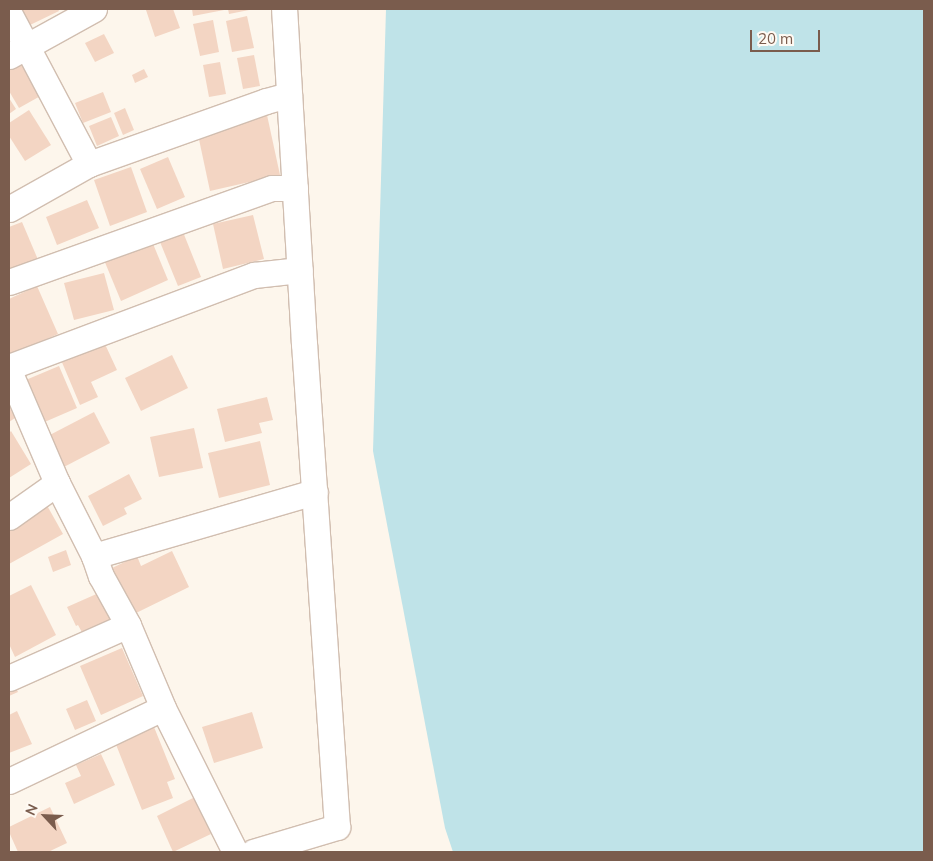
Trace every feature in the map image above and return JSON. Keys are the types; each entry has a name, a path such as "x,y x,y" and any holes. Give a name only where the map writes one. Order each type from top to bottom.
{"street":[{"path":"17,51 94,9"},
{"path":"253,852 337,826 284,9"},
{"path":"9,14 17,51 89,164"},
{"path":"9,209 89,164 266,101 289,95"},
{"path":"9,282 272,188 295,188"},
{"path":"9,366 254,275 300,270"},
{"path":"9,371 57,483 128,625 162,708 235,852"},
{"path":"9,517 57,483"},
{"path":"94,556 315,492"},
{"path":"9,678 128,625"},
{"path":"9,781 162,708"}],"water":[{"path":"386,9 924,9 924,852 453,852 445,828 373,451"}],"building":[{"path":"22,9 58,9 59,11 30,25"},
{"path":"173,9 180,28 155,37 146,10"},
{"path":"192,9 224,9 224,10 193,16"},
{"path":"228,9 249,9 249,10 229,14"},
{"path":"247,16 254,48 232,52 226,21"},
{"path":"213,20 219,52 200,56 193,24"},
{"path":"104,34 114,53 95,62 85,43"},
{"path":"254,55 260,86 243,89 237,58"},
{"path":"23,58 44,94 19,108 9,91 9,66"},
{"path":"220,62 226,94 209,97 203,65"},
{"path":"144,69 148,77 135,83 132,75"},
{"path":"103,92 111,112 83,123 75,103"},
{"path":"9,98 16,109 9,114"},
{"path":"125,108 134,130 123,135 114,113"},
{"path":"29,110 51,145 25,161 9,136 9,123"},
{"path":"267,115 280,175 210,191 197,130"},
{"path":"111,117 119,136 97,146 89,126"},
{"path":"168,157 185,197 157,209 140,169"},
{"path":"131,167 147,212 110,226 94,180"},
{"path":"87,200 99,228 57,245 46,217"},
{"path":"253,215 264,259 223,269 213,224"},
{"path":"22,222 39,262 9,274 9,227"},
{"path":"183,232 201,277 178,286 160,242"},
{"path":"151,239 168,280 121,301 104,260"},
{"path":"104,273 114,310 74,320 64,283"},
{"path":"37,286 58,334 9,356 9,299"},
{"path":"104,342 117,370 91,382 98,397 80,405 61,360"},
{"path":"172,355 188,388 141,411 125,378"},
{"path":"59,366 77,408 40,424 21,382"},
{"path":"267,397 273,420 259,423 262,433 225,442 217,409"},
{"path":"9,406 15,418 9,422"},
{"path":"94,412 110,443 60,469 44,438"},
{"path":"194,428 203,468 159,477 150,437"},
{"path":"11,431 31,464 9,478 9,433"},
{"path":"260,441 270,485 219,498 208,453"},
{"path":"129,474 142,499 124,508 127,514 103,526 88,496"},
{"path":"44,500 63,534 9,564 9,519"},
{"path":"66,550 71,565 53,572 48,557"},
{"path":"172,551 189,587 132,615 110,569 137,556 141,566"},
{"path":"31,585 56,635 15,657 9,644 9,596"},
{"path":"101,592 114,623 84,636 78,625 76,626 67,607"},
{"path":"122,648 143,696 101,715 80,666"},
{"path":"14,684 18,692 9,696 9,686"},
{"path":"87,700 96,721 75,730 66,709"},
{"path":"17,711 32,744 9,753 9,715"},
{"path":"252,712 263,748 214,763 202,727"},
{"path":"152,722 175,779 167,782 173,798 142,810 113,737"},
{"path":"101,754 115,785 74,804 65,783 81,776 76,765"},
{"path":"195,797 211,834 173,852 157,816"},
{"path":"50,807 67,843 48,852 18,852 9,832 9,827"}]}
